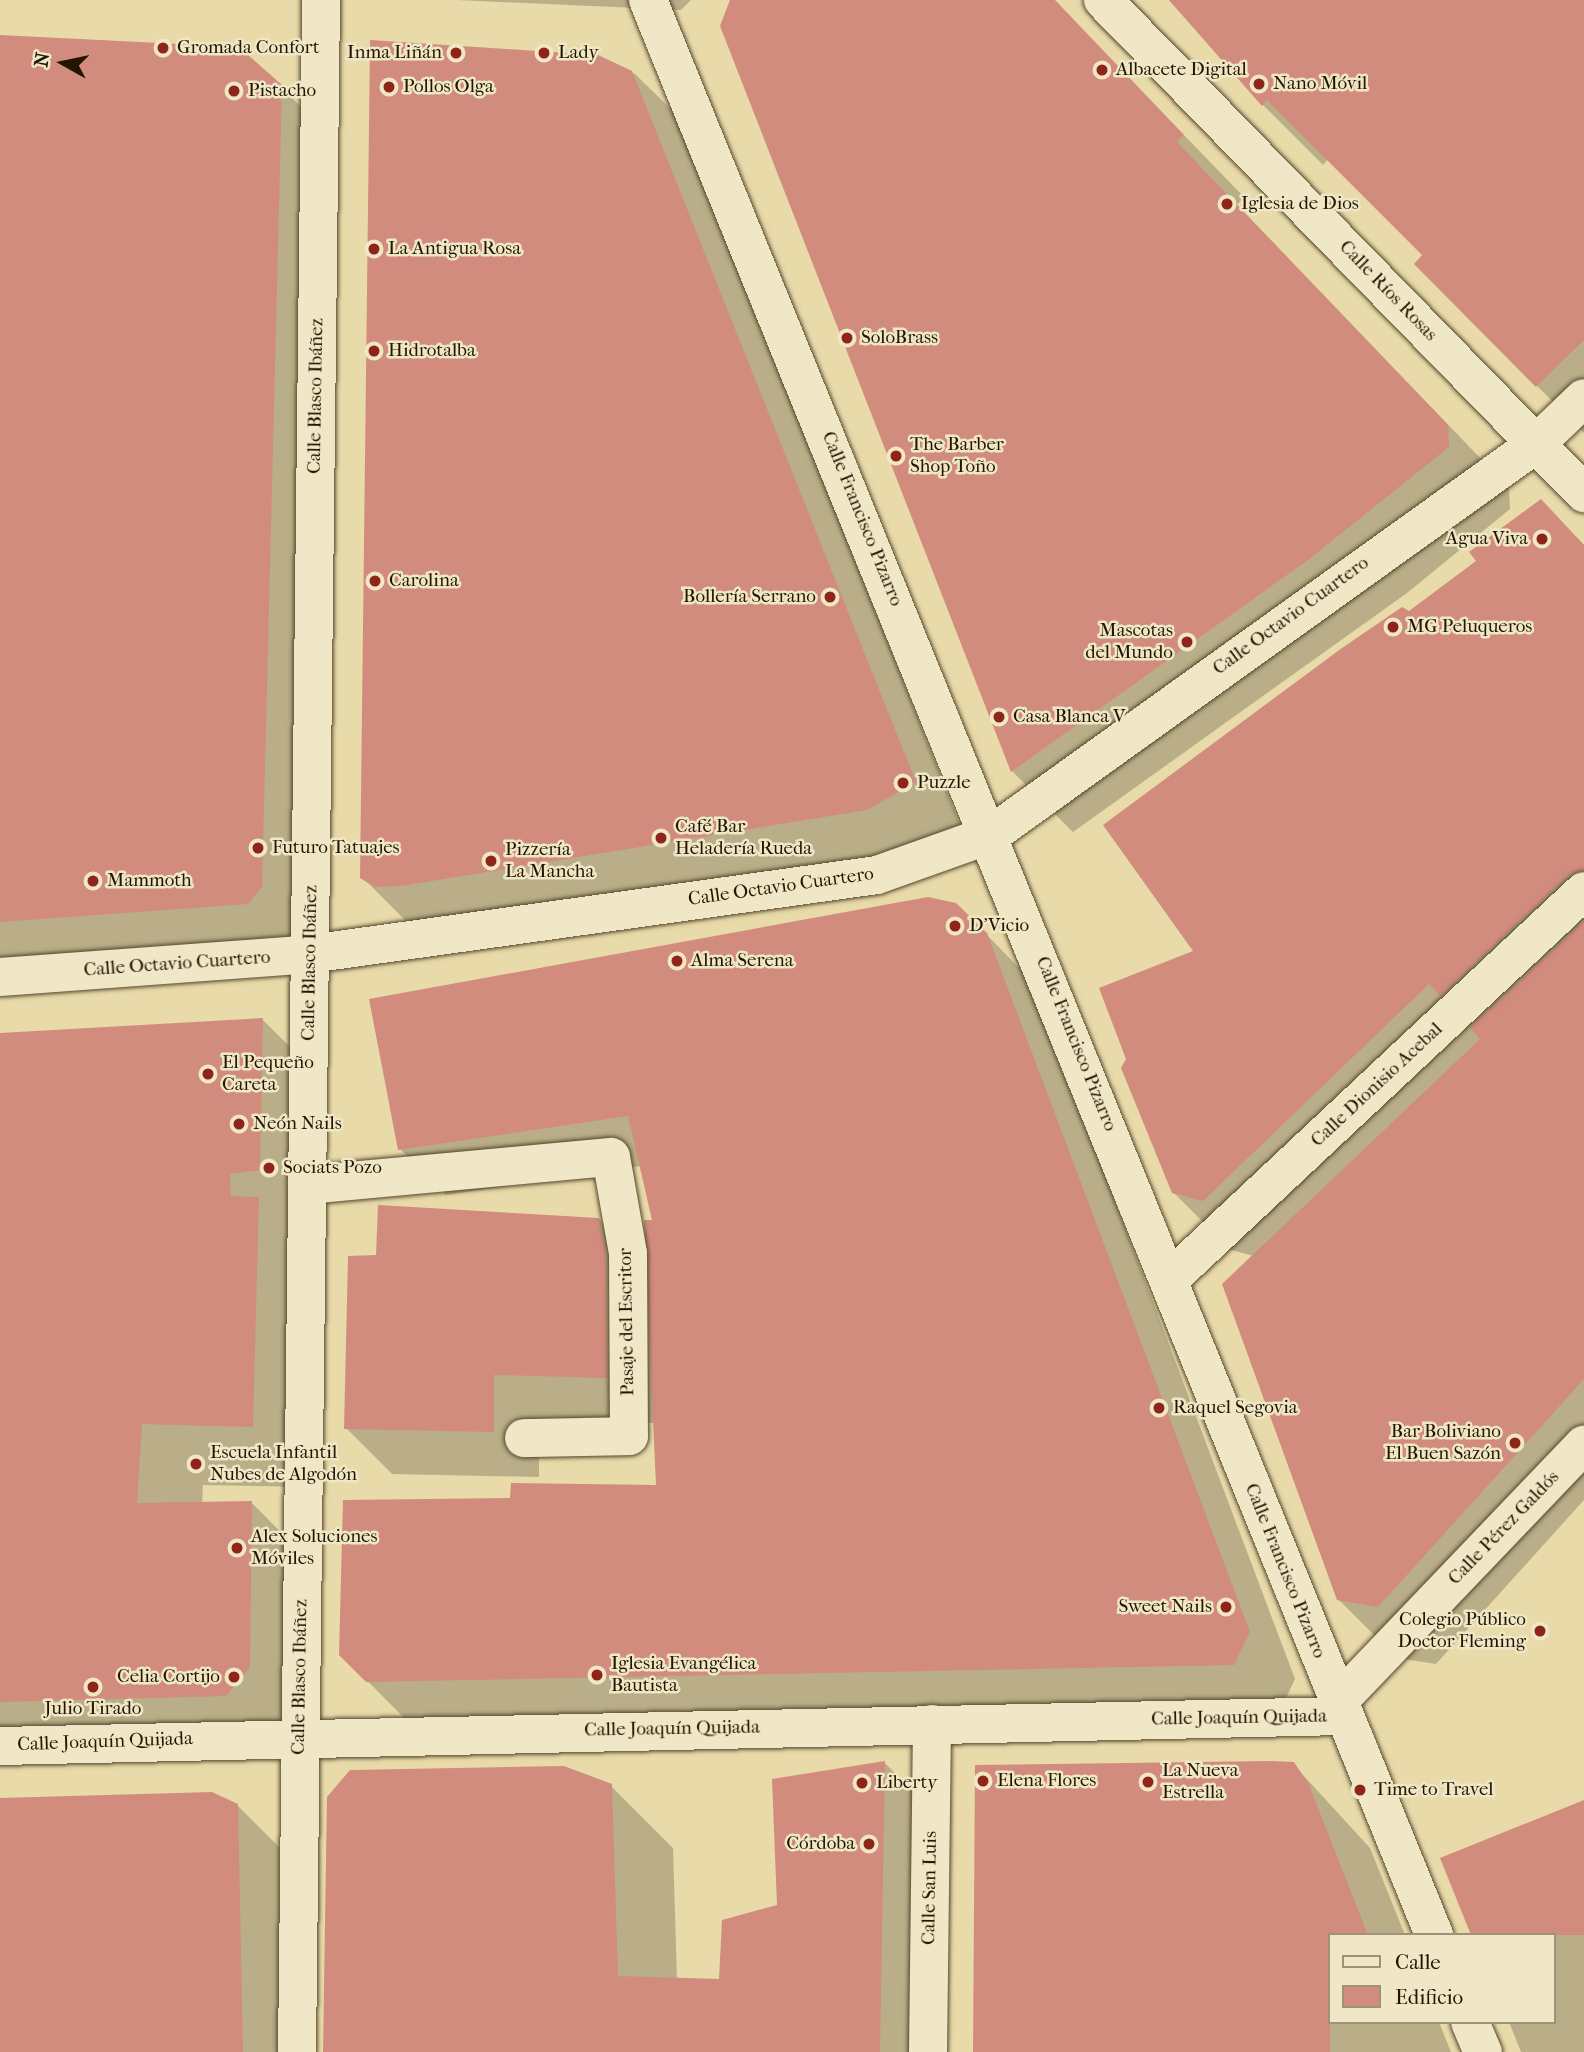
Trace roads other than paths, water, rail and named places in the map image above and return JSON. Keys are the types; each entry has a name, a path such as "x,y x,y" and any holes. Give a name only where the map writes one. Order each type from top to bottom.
{"street":[{"name":"Calle Blasco Ibáñez","path":"297,2052 321,0"},
{"name":"Calle Francisco Pizarro","path":"648,0 992,834 1433,1933"},
{"name":"Calle Ríos Rosas","path":"1103,0 1584,493"},
{"name":"Calle Octavio Cuartero","path":"0,977 310,954 877,875 992,834 1536,444 1584,398"},
{"name":"Calle Dionisio Acebal","path":"1170,1279 1584,891"},
{"name":"Pasaje del Escritor","path":"307,1185 611,1157 628,1253 629,1436 524,1438"},
{"name":"Calle Pérez Galdós","path":"1341,1709 1584,1445"},
{"name":"Calle Joaquín Quijada","path":"0,1746 299,1736 932,1724 1341,1709"},
{"name":"Calle San Luis","path":"928,2052 932,1724"},
{"path":"1471,2024 1483,2052"}],"place":[{"name":"Gromada Confort","path":"163,48"},
{"name":"Inma Liñán","path":"456,53"},
{"name":"Lady","path":"544,53"},
{"name":"Albacete Digital","path":"1102,70"},
{"name":"Nano Móvil","path":"1259,84"},
{"name":"Pollos Olga","path":"389,87"},
{"name":"Pistacho","path":"234,91"},
{"name":"Iglesia de Dios","path":"1227,204"},
{"name":"La Antigua Rosa","path":"374,249"},
{"name":"SoloBrass","path":"847,338"},
{"name":"Hidrotalba","path":"374,351"},
{"name":"The Barber Shop Toño","path":"896,456"},
{"name":"Agua Viva","path":"1542,539"},
{"name":"Carolina","path":"375,581"},
{"name":"Bollería Serrano","path":"830,597"},
{"name":"MG Peluqueros","path":"1393,627"},
{"name":"Mascotas del Mundo","path":"1187,642"},
{"name":"Casa Blanca V","path":"999,717"},
{"name":"Puzzle","path":"903,783"},
{"name":"Café Bar Heladería Rueda","path":"661,838"},
{"name":"Futuro Tatuajes","path":"258,848"},
{"name":"Pizzería La Mancha","path":"491,861"},
{"name":"Mammoth","path":"93,881"},
{"name":"D'Vicio","path":"955,926"},
{"name":"Alma Serena","path":"677,961"},
{"name":"El Pequeño Careta","path":"208,1074"},
{"name":"Neón Nails","path":"239,1124"},
{"name":"Sociats Pozo","path":"269,1168"},
{"name":"Raquel Segovia","path":"1159,1408"},
{"name":"Bar Boliviano El Buen Sazón","path":"1515,1443"},
{"name":"Escuela Infantil Nubes de Algodón","path":"196,1464"},
{"name":"Alex Soluciones Móviles","path":"237,1548"},
{"name":"Sweet Nails","path":"1226,1607"},
{"name":"Colegio Público Doctor Fleming","path":"1540,1631"},
{"name":"Iglesia Evangélica Bautista","path":"597,1675"},
{"name":"Celia Cortijo","path":"234,1677"},
{"name":"Julio Tirado","path":"93,1687"},
{"name":"Elena Flores","path":"983,1781"},
{"name":"La Nueva Estrella","path":"1148,1782"},
{"name":"Liberty","path":"862,1783"},
{"name":"Time to Travel","path":"1360,1790"},
{"name":"Córdoba","path":"869,1844"}]}
